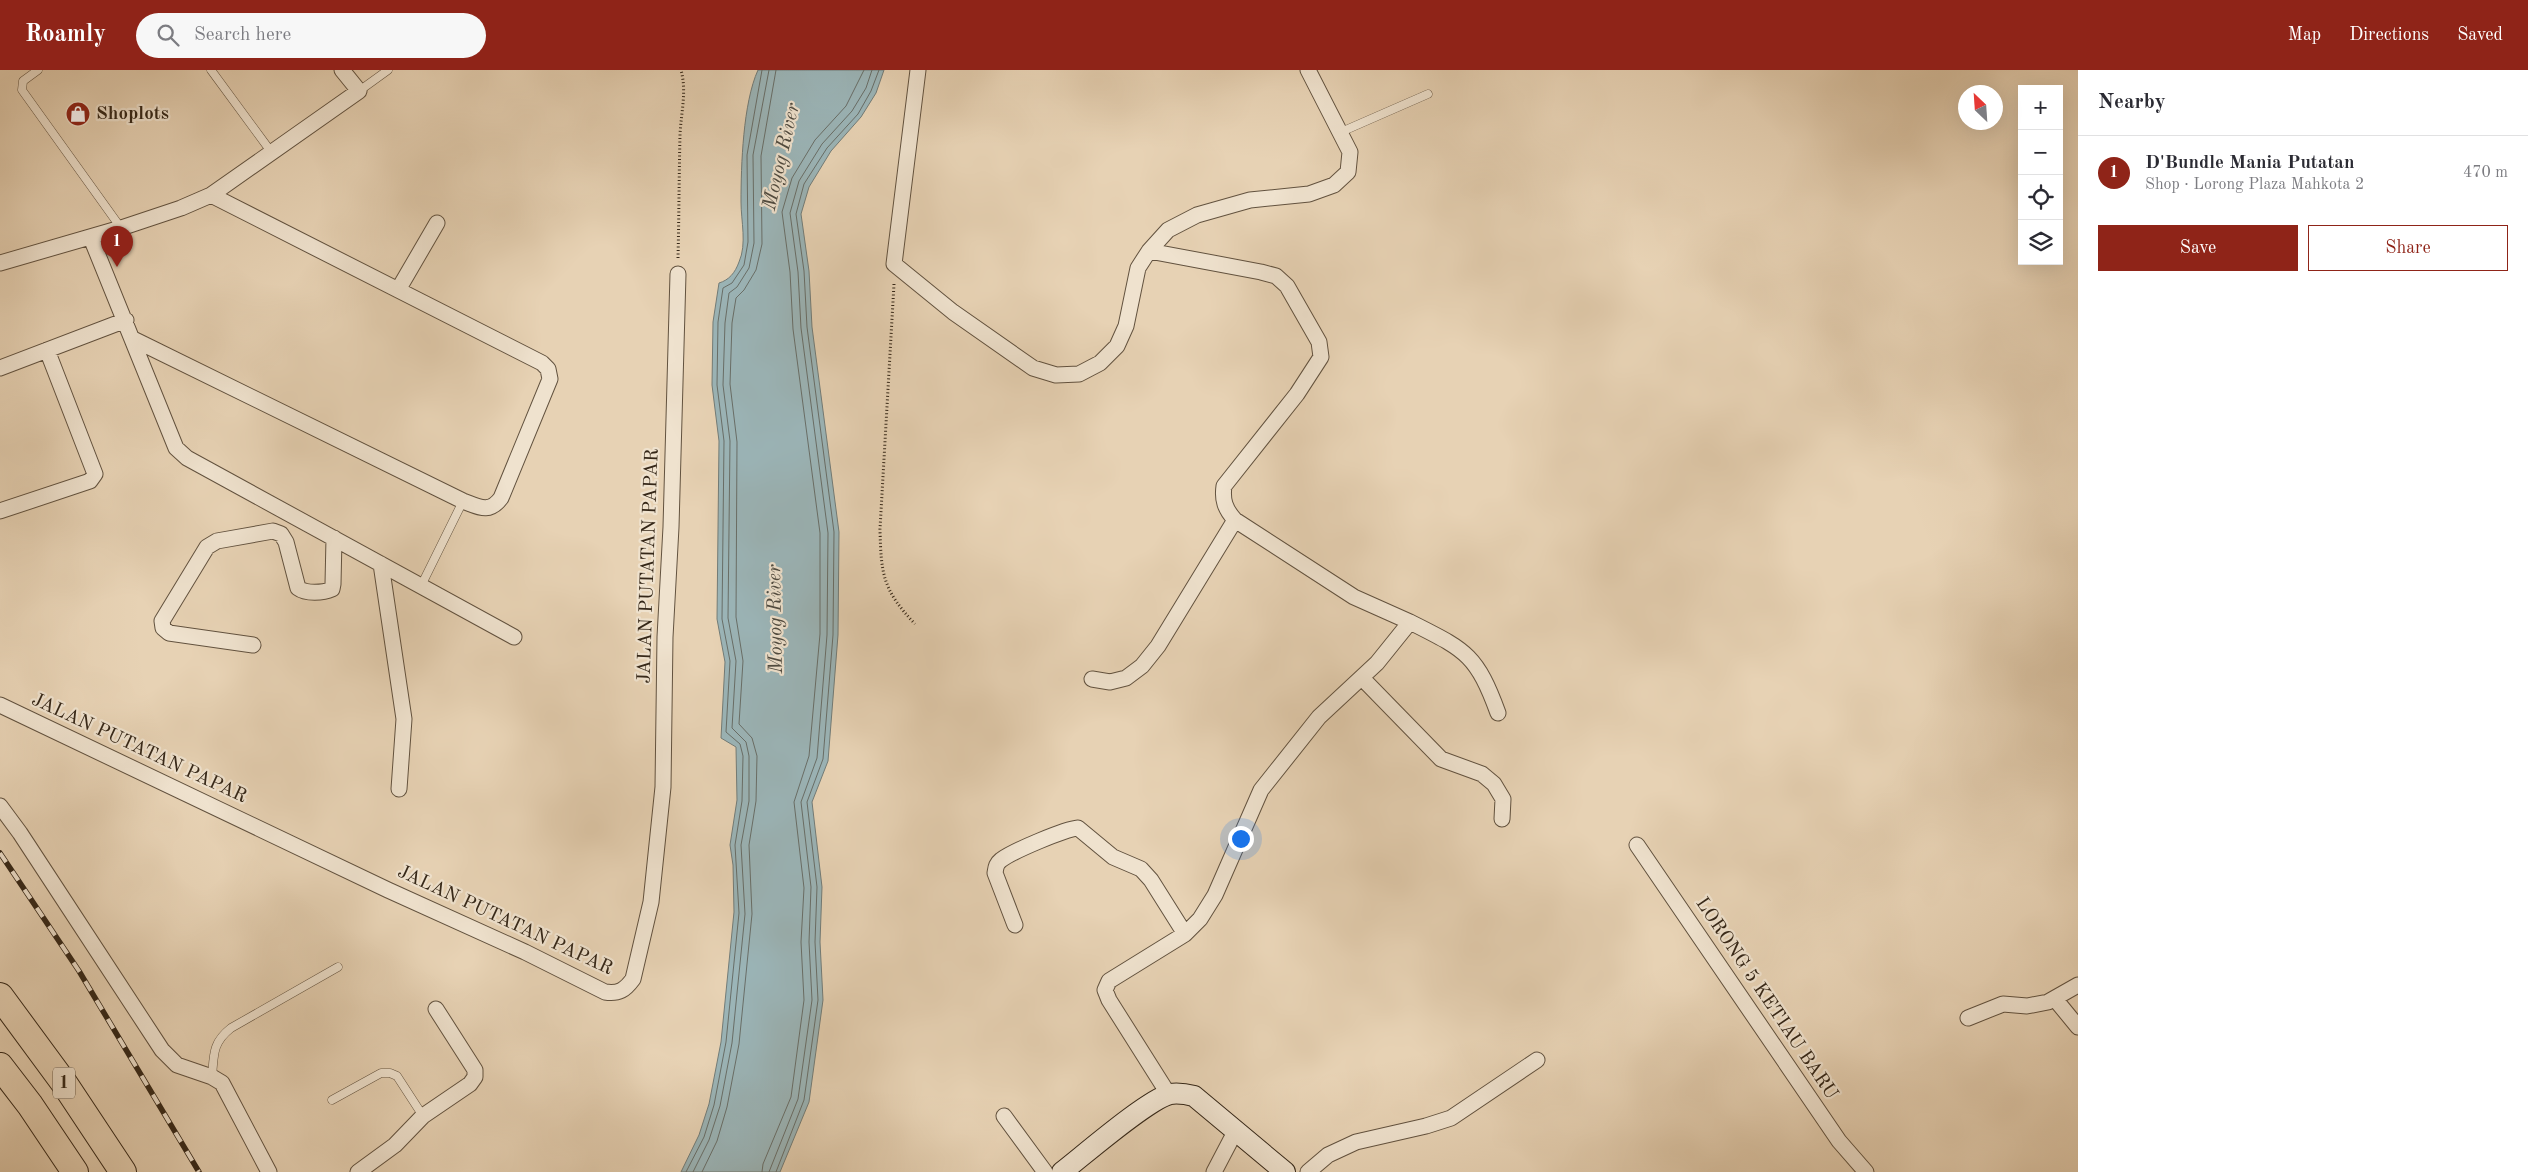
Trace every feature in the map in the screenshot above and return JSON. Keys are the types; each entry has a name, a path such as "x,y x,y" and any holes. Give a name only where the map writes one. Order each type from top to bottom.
{"highway":[{"name":"1","path":"0,996 64,1082 123,1172"},
{"name":"1","path":"0,1066 30,1105 75,1172"}],"street":[{"path":"0,264 91,238 181,208 211,195 359,91 342,70"},
{"path":"918,70 894,264 953,312 1033,368 1056,375 1079,374 1100,363 1117,346 1126,326 1138,268 1148,251 1168,230 1197,215 1250,200 1309,194 1334,185 1348,172 1350,152 1308,70"},
{"path":"134,339 463,501 484,510 495,506 501,498 550,379 548,369 542,363 211,195"},
{"path":"398,290 437,222"},
{"path":"91,238 134,339 176,448 187,458 514,637"},
{"path":"1148,251 1276,276 1287,286 1319,342 1321,358 1313,372 1224,486 1222,498 1228,512 1235,520 1354,597 1410,622 1458,647 1474,662 1486,681 1498,713"},
{"name":"JALAN PUTATAN PAPAR","path":"0,705 388,890 525,952 605,992 615,993 626,988 633,979 651,902 663,787 665,637 672,527 678,274"},
{"path":"0,368 126,320"},
{"path":"0,511 90,481 95,474 47,350"},
{"path":"1092,679 1110,682 1126,678 1142,666 1158,646 1235,520"},
{"path":"253,645 169,633 163,628 162,621 208,547 217,541 273,531 282,534 286,542 298,588 302,591 326,592 332,589 333,584 334,538"},
{"path":"381,564 404,720 399,789"},
{"path":"1169,1095 1109,1000 1105,990 1109,981 1186,934 1200,918 1215,895 1261,790 1319,717 1377,663 1410,622"},
{"path":"1362,678 1442,759 1482,774 1494,784 1503,799 1502,818"},
{"path":"0,806 20,833 162,1050 177,1065 212,1077 222,1084 269,1172"},
{"path":"1015,924 995,873 996,865 1002,859 1070,829 1078,828 1113,857 1141,870 1186,934"},
{"name":"LORONG 5 KETIAU BARU","path":"1637,845 1839,1141 1866,1172"},
{"path":"1968,1018 2003,1004 2026,1006 2054,999 2078,985"},
{"path":"2054,999 2078,1027"},
{"path":"358,1172 395,1145 423,1116 470,1084 475,1077 475,1070 436,1009"},
{"path":"1308,1172 1328,1155 1356,1142 1426,1126 1451,1118 1537,1060"},
{"path":"1062,1172 1142,1110 1169,1095 1182,1094 1194,1096 1285,1172"},
{"path":"1004,1116 1045,1172"},
{"path":"1214,1172 1236,1130"}],"lane":[{"path":"38,70 23,82 22,90 121,228"},
{"path":"211,70 272,153"},
{"path":"359,91 388,70"},
{"path":"1341,132 1428,94"},
{"path":"421,586 463,501"},
{"path":"212,1077 215,1048 220,1037 230,1028 338,967"},
{"path":"332,1100 381,1073 390,1073 397,1076 423,1116"}],"path":[{"path":"678,274 680,132 684,97 681,70"},
{"path":"894,264 892,336 880,529 881,552 884,576 895,602 916,624"}],"water":[{"name":"Moyog River","path":"758,70 884,70 876,93 861,117 831,151 809,187 801,214 809,271 812,327 839,532 838,635 828,761 812,802 822,887 820,942 823,1000 809,1102 780,1172 681,1172 699,1135 709,1104 721,1042 734,912 733,865 730,845 737,800 736,747 721,738 725,662 717,619 719,441 712,385 713,322 719,283 734,273 743,248 741,209 742,153 749,99"}],"railway":[{"path":"0,853 79,971 199,1172"}],"place":[{"name":"Shoplots","path":"78,114"},
{"name":"D'Bundle Mania Putatan","path":"117,267"}]}
